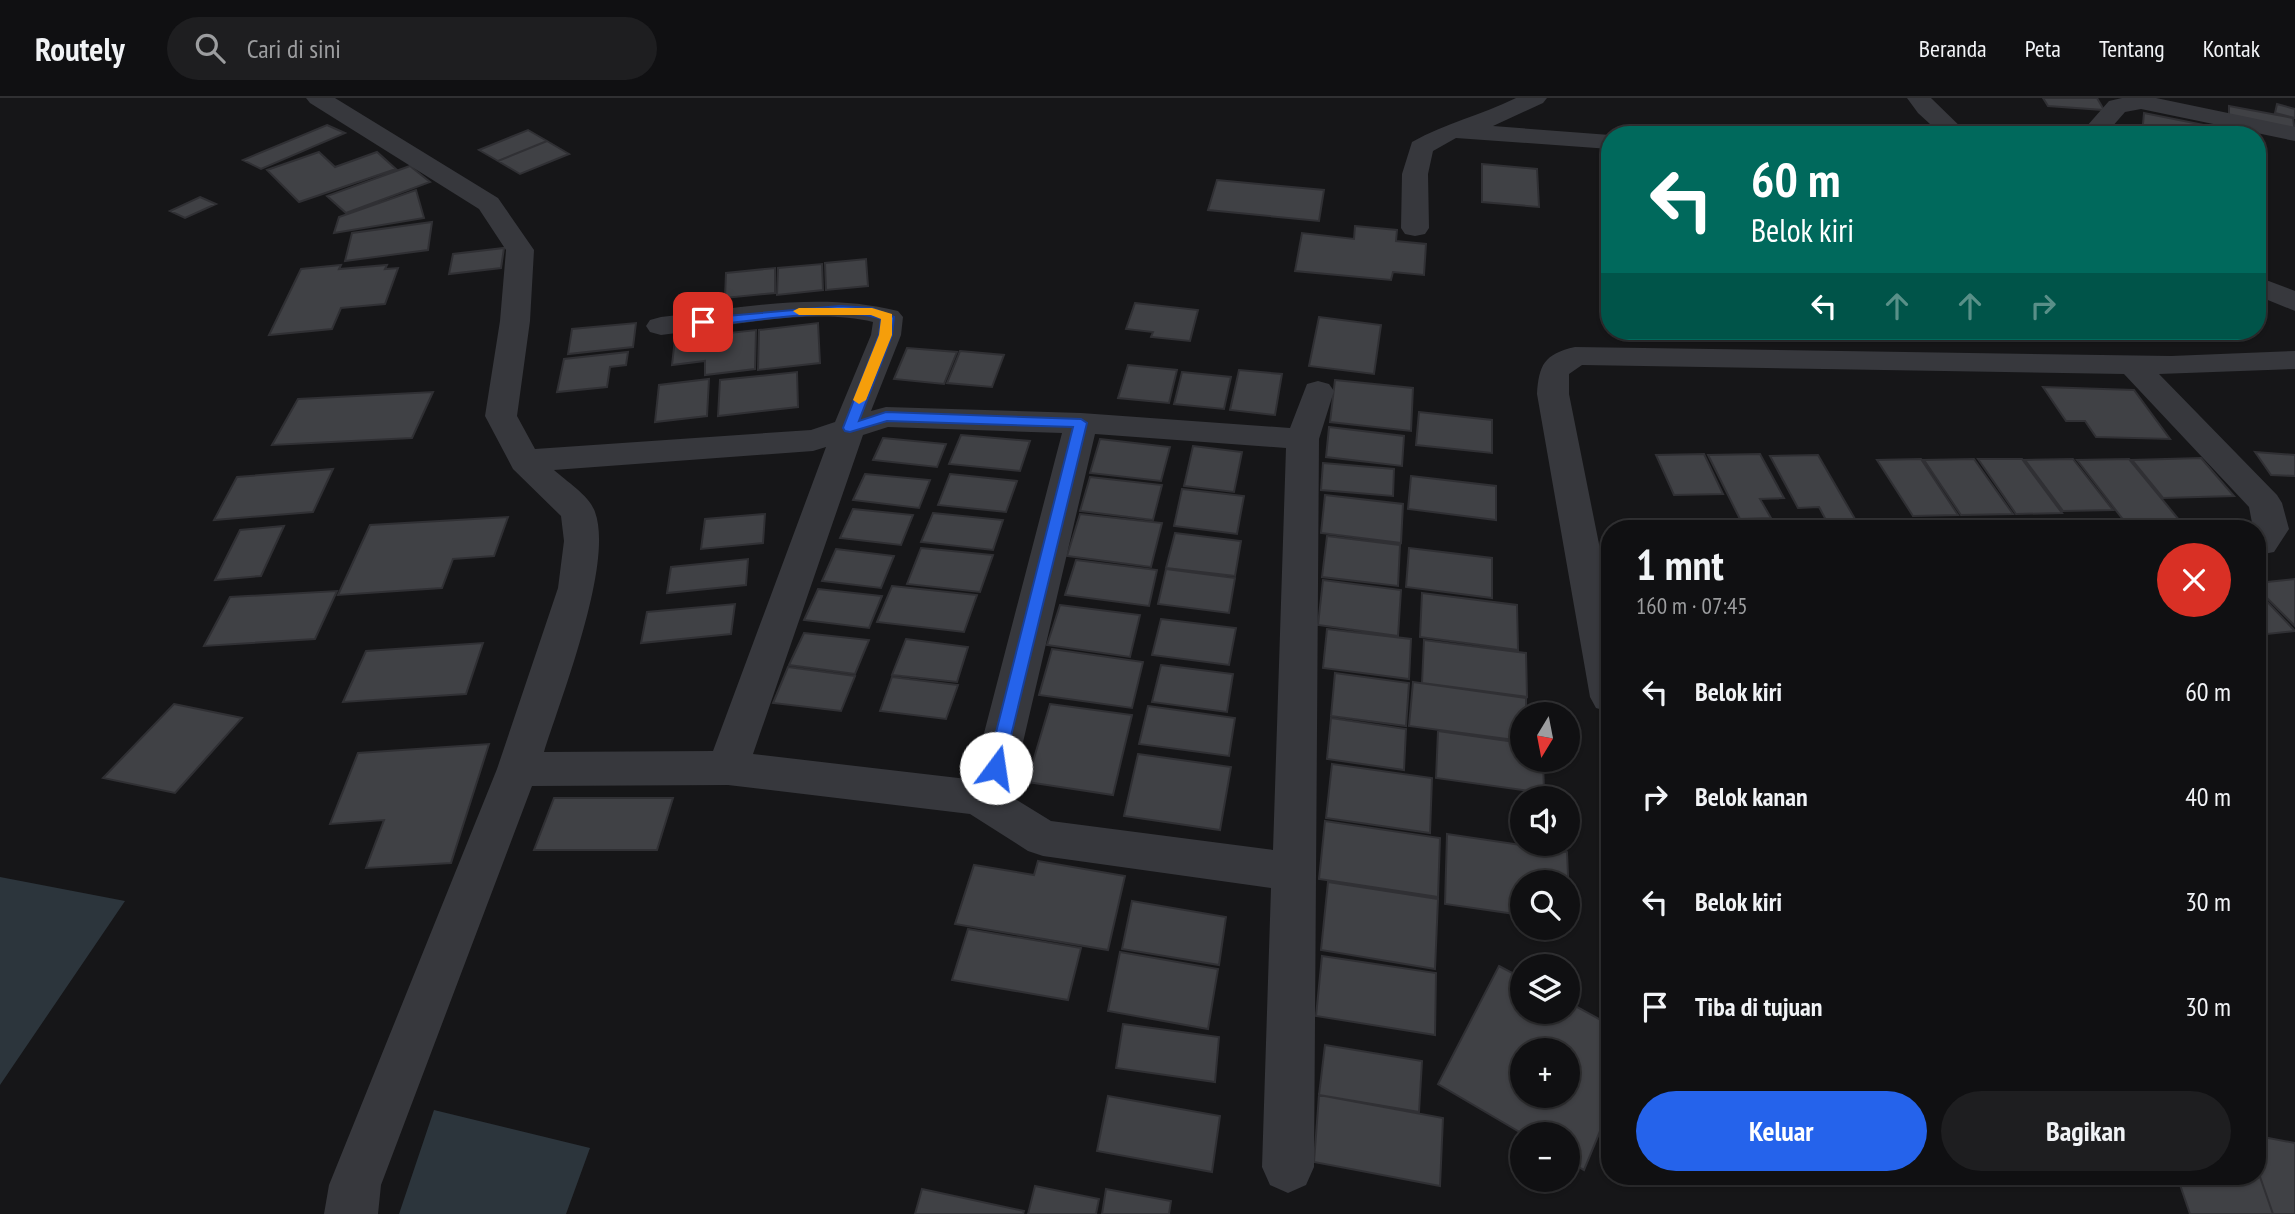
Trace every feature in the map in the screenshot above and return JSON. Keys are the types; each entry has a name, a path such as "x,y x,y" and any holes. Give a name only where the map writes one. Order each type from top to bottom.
{"street":[{"path":"318,98 489,204 520,250 515,321 501,416 525,461 578,512 582,541 576,588 518,769 355,1185 351,1214"},
{"path":"1415,228 1415,174 1421,147 1452,130 1496,117 1535,98"},
{"path":"1919,98 1947,126"},
{"path":"2099,126 2117,106 2141,103 2255,126"},
{"path":"2266,128 2295,134"},
{"path":"1452,130 1601,141"},
{"path":"2266,289 2295,302"},
{"path":"661,326 840,309 872,311 888,317 886,335 728,768"},
{"path":"1601,600 1595,536 1553,394 1554,370 1575,356 2133,365 2295,360"},
{"path":"2133,365 2265,503 2271,529 2266,536"},
{"path":"1288,1167 1303,439 1318,391"},
{"path":"525,461 813,440 886,417 1081,423 1303,439"},
{"path":"978,798 996,768 1081,423"},
{"path":"518,769 728,768 978,798 1006,818 1043,838 1295,872"}],"shaded area":[{"path":"0,877 125,901 0,1085"},
{"path":"434,1110 590,1148 566,1214 399,1214"}],"building":[{"path":"2043,98 2097,98 2104,110 2048,106"},
{"path":"2277,104 2295,109 2295,118 2275,113"},
{"path":"2229,106 2293,118 2295,132 2266,126 2229,119"},
{"path":"2144,113 2209,126 2143,126"},
{"path":"327,125 345,133 261,169 243,160"},
{"path":"528,130 547,141 498,161 479,150"},
{"path":"547,141 569,154 520,174 498,161"},
{"path":"319,152 335,167 377,152 396,169 299,202 267,170"},
{"path":"1482,164 1537,169 1539,207 1482,202"},
{"path":"410,166 430,182 346,213 327,196"},
{"path":"1217,180 1324,190 1319,221 1208,210"},
{"path":"416,190 424,218 334,233 339,217"},
{"path":"200,197 216,204 185,218 170,211"},
{"path":"432,222 428,250 345,261 352,233"},
{"path":"1355,226 1397,230 1396,241 1426,244 1424,275 1393,272 1391,280 1295,271 1302,233 1354,239"},
{"path":"504,248 501,268 449,274 453,254"},
{"path":"866,259 868,286 826,290 825,263"},
{"path":"822,264 823,290 777,295 778,268"},
{"path":"341,265 339,269 387,265 385,269 398,268 385,304 341,308 332,329 269,335 301,269"},
{"path":"775,268 775,293 725,298 726,273"},
{"path":"1135,303 1198,310 1190,341 1151,337 1153,332 1126,329"},
{"path":"1319,317 1381,325 1374,374 1309,366"},
{"path":"636,323 633,347 568,354 572,329"},
{"path":"818,323 820,363 758,370 759,330"},
{"path":"756,330 755,369 705,375 705,361 672,365 675,339"},
{"path":"907,348 957,352 944,384 894,379"},
{"path":"960,351 1004,355 992,387 947,383"},
{"path":"628,352 626,365 610,367 607,387 557,392 564,359"},
{"path":"1128,365 1177,370 1169,403 1118,398"},
{"path":"1239,370 1282,374 1275,415 1230,410"},
{"path":"797,372 798,407 718,416 720,380"},
{"path":"1182,372 1231,377 1224,409 1174,404"},
{"path":"709,379 707,416 655,422 659,385"},
{"path":"1335,380 1413,388 1411,431 1330,422"},
{"path":"2043,387 2134,390 2170,439 2096,437 2085,421 2066,421"},
{"path":"433,392 412,438 272,445 298,399"},
{"path":"1419,412 1492,420 1492,453 1416,445"},
{"path":"1329,427 1404,436 1402,466 1326,457"},
{"path":"961,435 1030,441 1020,471 949,464"},
{"path":"883,438 946,444 937,467 873,460"},
{"path":"1100,439 1170,447 1161,481 1090,473"},
{"path":"1193,446 1242,452 1234,492 1184,486"},
{"path":"2255,452 2295,455 2295,476 2271,475"},
{"path":"1704,454 1723,494 1674,495 1656,455"},
{"path":"1760,454 1784,498 1760,499 1771,518 1740,519 1708,455"},
{"path":"1818,455 1855,519 1826,520 1819,507 1798,508 1770,456"},
{"path":"2201,458 2234,496 2163,498 2132,460"},
{"path":"1921,459 1958,515 1913,516 1877,460"},
{"path":"1974,459 2013,514 1961,515 1924,460"},
{"path":"1978,459 2022,459 2062,513 2016,514"},
{"path":"2073,459 2113,510 2063,511 2025,460"},
{"path":"2129,459 2179,520 2123,520 2077,460"},
{"path":"1323,463 1394,469 1393,496 1321,490"},
{"path":"333,469 313,512 214,520 237,477"},
{"path":"865,474 930,480 919,508 853,500"},
{"path":"950,474 1017,481 1006,512 938,505"},
{"path":"1411,476 1496,486 1496,520 1408,509"},
{"path":"1090,477 1162,485 1153,520 1080,511"},
{"path":"1182,489 1244,496 1237,534 1174,526"},
{"path":"1325,495 1403,504 1401,543 1321,533"},
{"path":"853,509 913,515 901,545 840,538"},
{"path":"933,513 1003,520 993,550 921,542"},
{"path":"765,514 763,543 701,549 705,519"},
{"path":"1080,514 1162,523 1151,567 1067,556"},
{"path":"508,517 494,556 453,559 442,588 338,595 370,525"},
{"path":"284,526 261,576 215,580 240,530"},
{"path":"1175,533 1241,541 1235,576 1166,568"},
{"path":"1327,536 1400,545 1398,586 1322,577"},
{"path":"921,548 993,555 980,592 907,584"},
{"path":"1409,548 1492,558 1492,598 1406,587"},
{"path":"836,549 894,556 881,588 822,581"},
{"path":"748,559 746,585 667,593 671,567"},
{"path":"1076,560 1157,570 1149,606 1065,595"},
{"path":"1166,569 1235,578 1229,613 1158,604"},
{"path":"2295,579 2295,626 2266,597 2266,582"},
{"path":"1323,580 1401,590 1398,636 1318,625"},
{"path":"892,586 977,595 964,632 877,622"},
{"path":"818,589 882,596 869,628 804,620"},
{"path":"337,591 315,639 204,646 230,597"},
{"path":"1422,593 1517,605 1518,650 1420,637"},
{"path":"2266,600 2295,631 2266,634"},
{"path":"735,604 731,634 641,643 647,612"},
{"path":"1060,605 1140,615 1130,657 1047,645"},
{"path":"1161,619 1236,628 1229,665 1152,655"},
{"path":"1327,629 1411,639 1409,679 1323,668"},
{"path":"804,633 869,640 855,674 789,665"},
{"path":"906,639 968,647 957,682 892,675"},
{"path":"1424,640 1526,653 1527,697 1422,683"},
{"path":"483,643 466,694 343,702 366,651"},
{"path":"1052,649 1143,662 1132,708 1039,695"},
{"path":"1161,665 1233,674 1227,712 1152,702"},
{"path":"788,667 855,676 841,711 773,703"},
{"path":"1335,673 1409,683 1406,726 1331,716"},
{"path":"892,677 958,685 946,719 880,711"},
{"path":"1413,682 1526,698 1526,702 1510,702 1510,739 1409,726"},
{"path":"174,704 242,718 175,793 103,778"},
{"path":"1050,704 1132,715 1113,795 1027,782"},
{"path":"1148,706 1235,718 1229,756 1139,744"},
{"path":"1331,718 1406,729 1404,770 1327,759"},
{"path":"1438,731 1510,741 1510,772 1543,772 1544,786 1510,786 1510,788 1436,778"},
{"path":"489,744 451,863 366,868 384,820 330,824 358,753"},
{"path":"1138,754 1231,767 1220,830 1124,816"},
{"path":"1332,764 1432,778 1430,833 1326,818"},
{"path":"554,798 673,798 657,850 534,850"},
{"path":"1325,821 1440,838 1438,897 1319,879"},
{"path":"1447,834 1510,843 1510,856 1567,856 1568,870 1510,870 1510,913 1445,904"},
{"path":"1038,861 1125,876 1108,950 955,924 974,865 1034,875"},
{"path":"1328,882 1438,899 1435,969 1321,950"},
{"path":"1132,901 1226,917 1219,965 1122,949"},
{"path":"968,929 1081,948 1068,1000 952,980"},
{"path":"1120,952 1218,969 1208,1029 1108,1011"},
{"path":"1322,956 1436,973 1435,1035 1316,1016"},
{"path":"1499,966 1510,972 1510,1024 1580,1024 1580,1009 1601,1020 1601,1129 1584,1170 1580,1168 1580,1122 1510,1122 1510,1126 1438,1084"},
{"path":"1123,1024 1219,1037 1215,1082 1116,1068"},
{"path":"1325,1045 1422,1061 1419,1112 1319,1095"},
{"path":"1319,1095 1443,1118 1440,1186 1314,1162"},
{"path":"1108,1096 1220,1116 1212,1172 1097,1151"},
{"path":"2266,1138 2295,1143 2295,1214 2273,1214 2263,1185 2266,1185"},
{"path":"2180,1185 2263,1185 2273,1214 2190,1214"},
{"path":"1035,1186 1099,1199 1096,1214 1028,1214"},
{"path":"922,1189 1024,1211 1023,1214 915,1214"},
{"path":"1106,1189 1171,1201 1169,1214 1102,1214"}],"slow traffic":[{"path":"799,311 872,311 888,317 886,335 859,400"}],"route":[{"path":"703,322 840,309 872,311 888,317 886,335 850,428 886,417 1081,423 996,768"}]}
